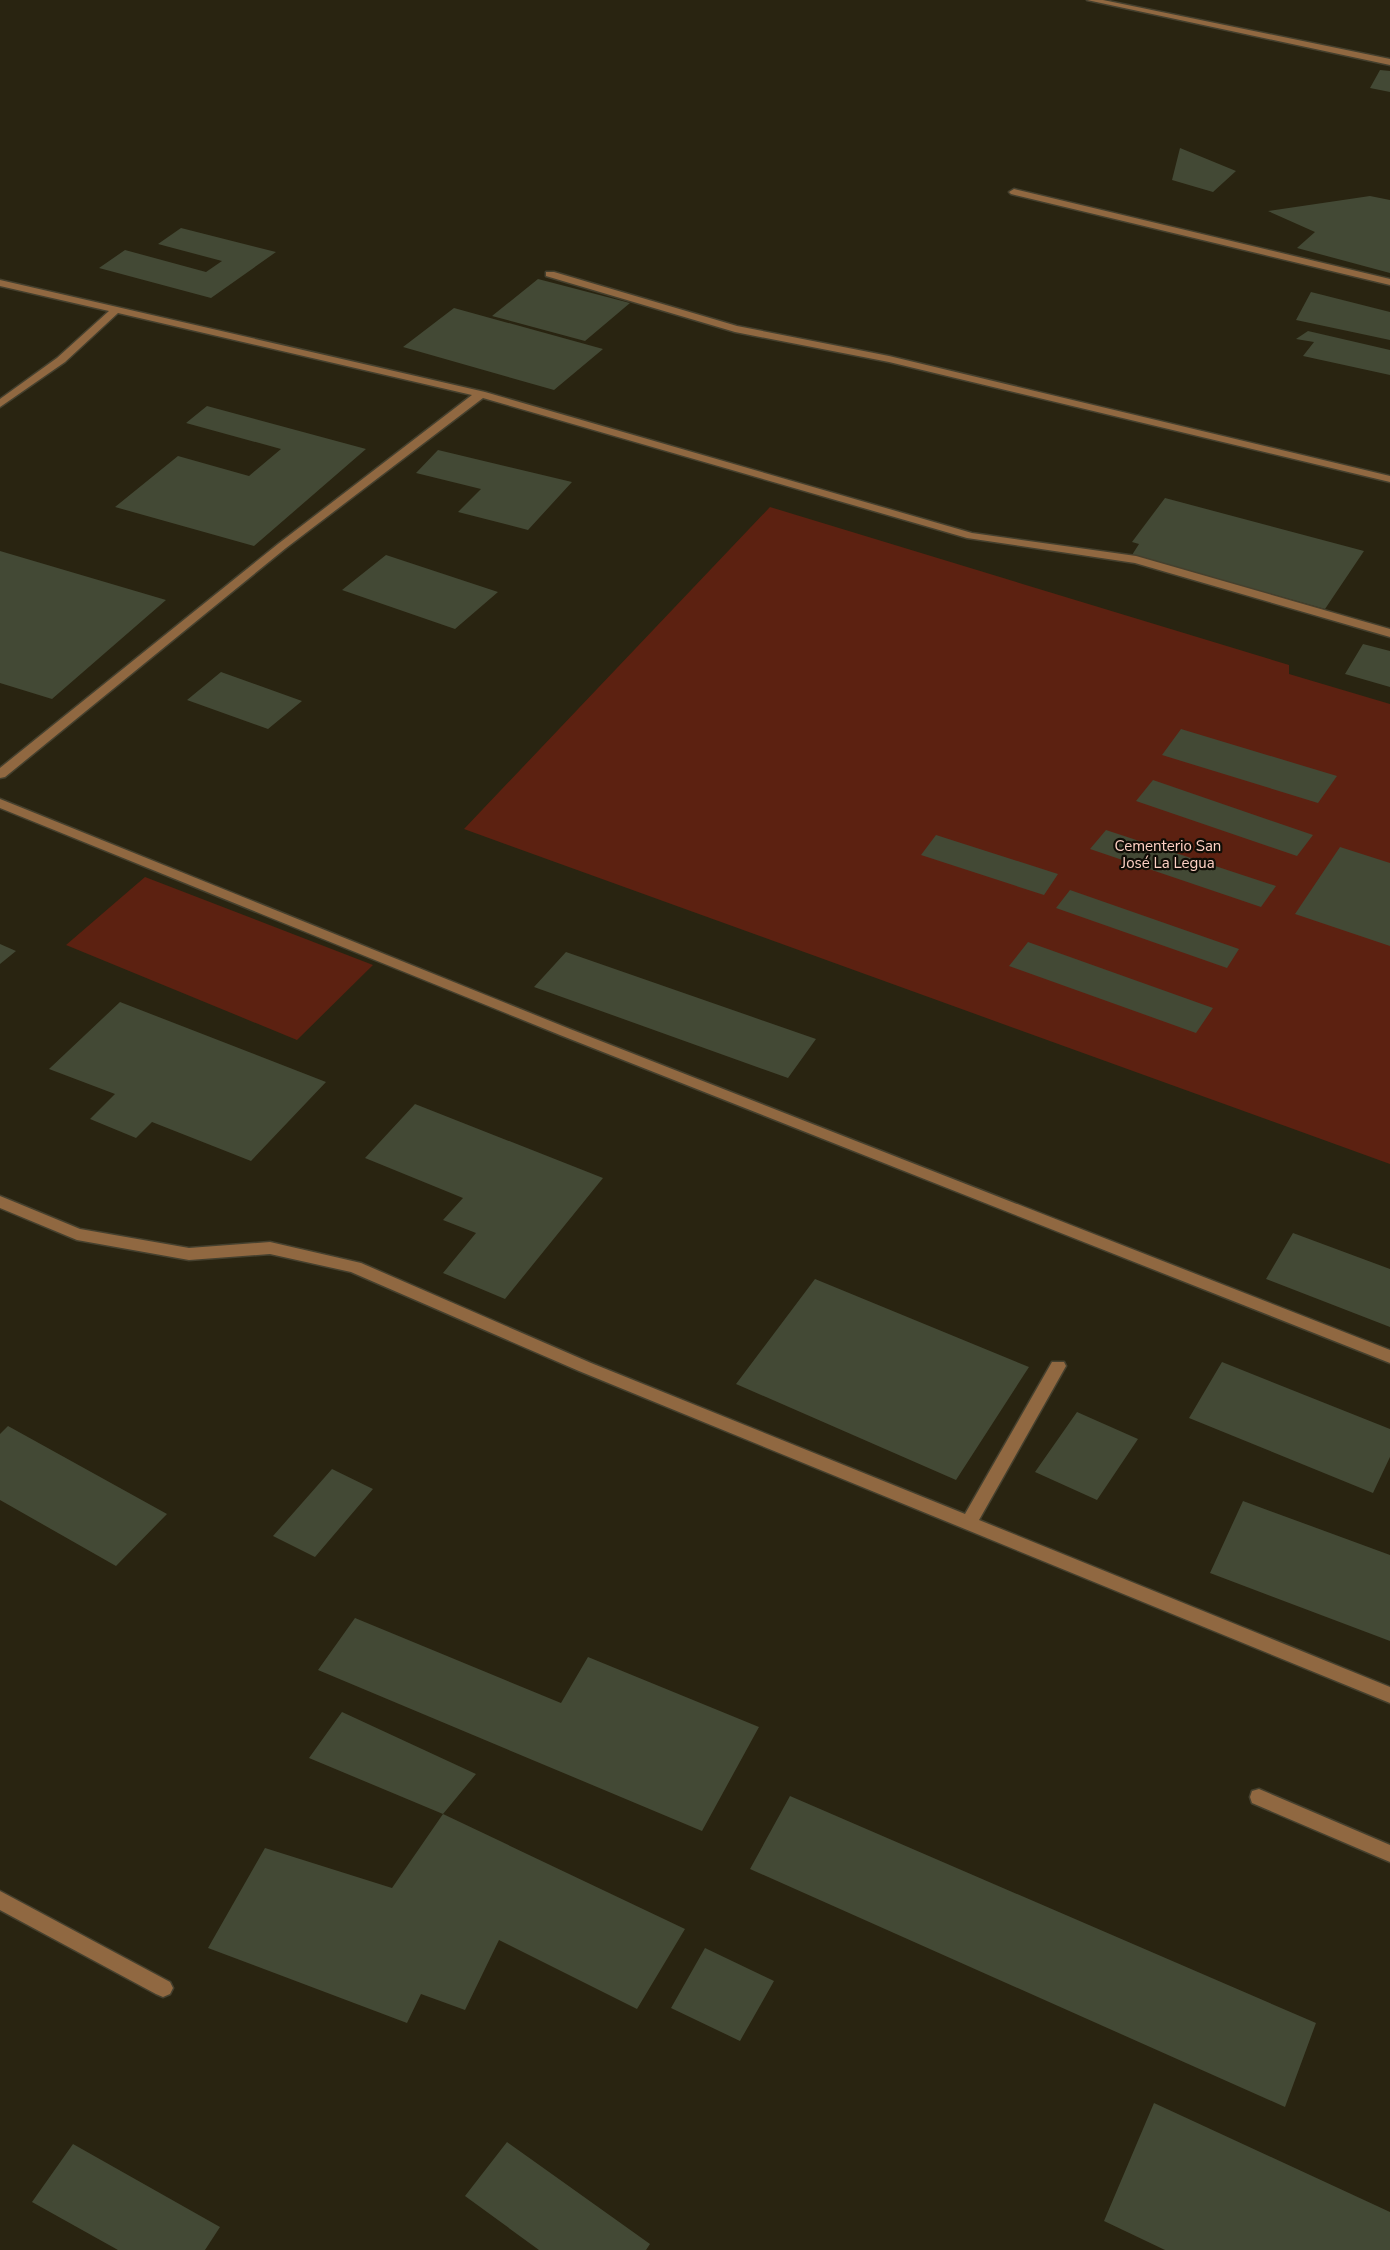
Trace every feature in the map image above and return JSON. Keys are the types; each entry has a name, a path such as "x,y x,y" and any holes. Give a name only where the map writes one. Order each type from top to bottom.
{"street":[{"path":"1091,0 1390,62"},
{"path":"1014,192 1390,282"},
{"path":"550,274 735,329 890,359 1390,479"},
{"path":"0,283 481,394 971,536 1136,560 1390,633"},
{"path":"0,404 61,360 117,309"},
{"path":"0,774 282,546 481,394"},
{"path":"0,803 565,1032 1390,1357"},
{"path":"0,1202 77,1234 189,1254 270,1248 355,1267 585,1367 1390,1695"},
{"path":"969,1523 1058,1366"},
{"path":"1259,1797 1390,1854"},
{"path":"0,1900 163,1988"}],"green space":[{"name":"Cementerio San José La Legua","path":"770,507 1289,665 1289,674 1390,704 1390,1164 464,829"},
{"path":"145,877 373,965 297,1040 66,945"}],"building":[{"path":"1380,70 1390,71 1390,92 1370,88"},
{"path":"1180,148 1236,171 1213,192 1172,180"},
{"path":"1370,196 1390,200 1390,273 1297,248 1315,232 1268,211"},
{"path":"181,228 276,252 211,298 99,268 125,250 206,272 222,261 158,244"},
{"path":"538,279 630,303 585,341 492,316"},
{"path":"1311,292 1390,312 1390,340 1296,320"},
{"path":"454,308 603,349 554,390 403,347"},
{"path":"1308,331 1390,350 1390,375 1303,356 1314,342 1296,339"},
{"path":"207,406 366,449 254,546 115,507 178,456 249,476 281,449 186,423"},
{"path":"438,450 572,482 528,530 458,512 481,489 416,473"},
{"path":"1165,498 1364,551 1325,609 1132,555 1139,544 1132,542"},
{"path":"0,551 166,600 52,699 0,683"},
{"path":"386,555 498,592 455,629 342,590"},
{"path":"1363,644 1390,651 1390,687 1345,674"},
{"path":"221,672 302,701 268,729 187,700"},
{"path":"1181,729 1337,776 1318,803 1162,755"},
{"path":"1153,780 1313,835 1297,856 1136,801"},
{"path":"1106,830 1276,886 1261,907 1090,849"},
{"path":"936,835 1058,874 1044,895 921,855"},
{"path":"1340,847 1390,863 1390,946 1295,914"},
{"path":"1070,890 1239,949 1227,968 1056,908"},
{"path":"1028,942 1213,1008 1196,1033 1009,966"},
{"path":"0,944 16,951 0,964"},
{"path":"566,952 816,1039 788,1078 534,987"},
{"path":"120,1002 326,1082 251,1161 152,1122 136,1138 90,1119 115,1094 49,1069"},
{"path":"415,1104 603,1178 505,1299 443,1273 476,1233 443,1220 463,1198 365,1158"},
{"path":"1293,1233 1390,1269 1390,1327 1266,1279"},
{"path":"815,1279 1029,1367 956,1480 736,1384"},
{"path":"1222,1362 1390,1429 1390,1457 1373,1493 1189,1418"},
{"path":"1077,1412 1138,1439 1097,1500 1035,1472"},
{"path":"8,1426 167,1514 116,1566 0,1500 0,1434"},
{"path":"332,1469 373,1489 315,1557 273,1536"},
{"path":"1243,1501 1390,1555 1390,1641 1210,1573"},
{"path":"355,1618 561,1703 588,1657 759,1727 702,1831 318,1670"},
{"path":"342,1712 476,1774 443,1814 309,1758"},
{"path":"790,1796 1316,2023 1285,2107 750,1869"},
{"path":"443,1814 685,1929 637,2009 499,1940 465,2010 421,1994 407,2023 208,1948 265,1848 392,1888"},
{"path":"705,1948 774,1981 740,2041 671,2008"},
{"path":"1154,2103 1390,2212 1390,2250 1165,2250 1104,2221"},
{"path":"507,2142 650,2244 646,2250 539,2250 465,2196"},
{"path":"73,2144 220,2227 205,2250 118,2250 32,2202"}]}
